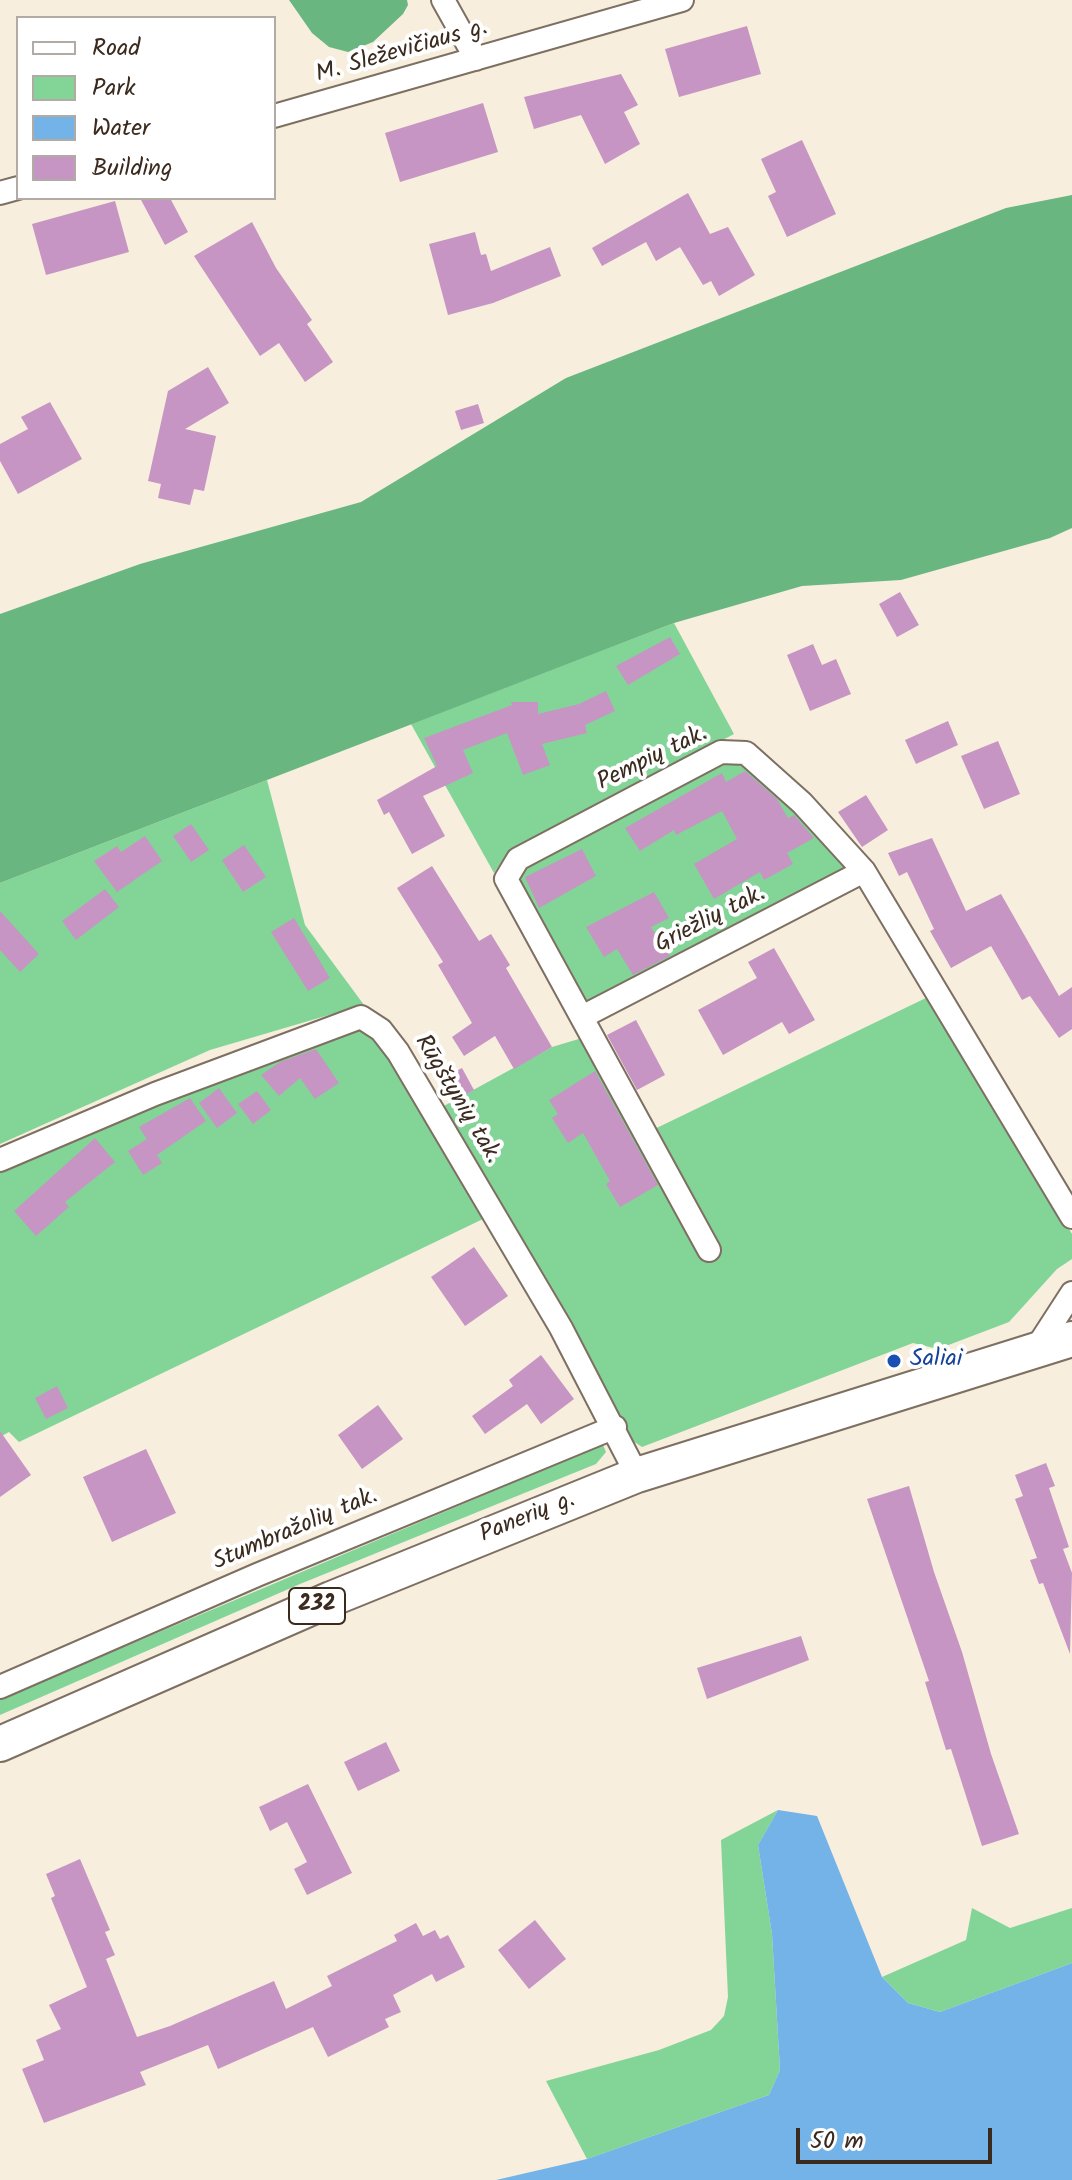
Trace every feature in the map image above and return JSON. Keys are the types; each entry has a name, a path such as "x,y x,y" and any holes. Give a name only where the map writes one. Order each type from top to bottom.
{"main road":[{"name":"Panerių g.","path":"0,1744 331,1599 637,1475 1037,1347 1072,1339"}],"street":[{"path":"443,0 476,59"},
{"name":"M. Sleževičiaus g.","path":"276,115 682,0"},
{"name":"Pempių tak.","path":"709,1250 506,879 518,859 721,752 746,753 802,803 864,871 1072,1217"},
{"name":"Griežlių tak.","path":"582,1017 864,871"},
{"name":"Rūgštynių tak.","path":"0,1160 155,1094 361,1017 381,1030 398,1052 561,1328 615,1427 637,1475"},
{"path":"1037,1347 1072,1293"},
{"name":"Stumbražolių tak.","path":"0,1687 257,1575 615,1427"}],"green space":[{"path":"289,0 407,0 408,5 403,14 373,42 348,52 329,47 312,33"},
{"path":"1072,195 1072,528 1050,538 901,580 802,586 674,623 0,883 0,614 140,564 361,502 566,378 1006,208"},
{"path":"674,623 734,734 506,855 494,873 411,724"},
{"path":"736,759 747,760 848,863 843,875 594,1004 583,998 512,880 520,865"},
{"path":"267,780 305,925 367,1009 356,1007 210,1050 0,1144 0,883"},
{"path":"930,996 1072,1234 1072,1259 1057,1269 1009,1322 938,1349 913,1343 642,1447 633,1441 442,1107 552,1047 582,1038 640,1136"},
{"path":"350,1027 366,1030 378,1039 483,1219 19,1442 9,1432 0,1437 0,1171 135,1112"},
{"path":"603,1445 606,1452 596,1464 300,1584 0,1715 0,1699"},
{"path":"778,1810 758,1845 772,1934 780,2070 769,2095 587,2159 546,2081 659,2050 711,2030 724,2016 728,1997 721,1840"},
{"path":"972,1908 1010,1928 1072,1908 1072,1963 940,2012 908,2003 882,1977 966,1940"}],"water":[{"path":"778,1810 817,1816 882,1977 908,2003 940,2012 1072,1963 1072,2180 496,2180 587,2159 769,2095 780,2070 772,1934 758,1845"}],"building":[{"path":"747,26 761,74 679,97 665,49"},
{"path":"621,74 638,105 624,112 640,144 605,164 581,115 534,129 524,97"},
{"path":"483,103 498,152 400,182 385,133"},
{"path":"802,140 836,214 787,237 768,196 776,192 761,159"},
{"path":"688,193 710,234 728,227 755,275 719,296 711,281 703,285 680,247 656,261 646,242 602,266 592,248"},
{"path":"141,200 171,200 188,232 165,245"},
{"path":"115,201 129,252 46,275 32,224"},
{"path":"252,222 276,268 312,320 307,324 333,362 305,382 279,343 260,356 194,256"},
{"path":"475,232 481,255 486,254 491,271 550,247 561,276 493,303 448,315 429,244"},
{"path":"208,367 229,403 185,429 216,436 204,491 194,489 190,505 158,498 161,484 148,481 168,391"},
{"path":"50,402 82,459 18,494 0,461 0,444 28,429 21,417"},
{"path":"478,404 484,423 461,430 455,411"},
{"path":"900,592 919,625 897,637 879,604"},
{"path":"670,637 680,654 628,685 616,666"},
{"path":"813,644 822,665 836,659 851,694 810,711 787,655"},
{"path":"606,691 615,711 585,725 587,733 542,744 550,765 523,775 507,733 463,750 473,773 423,796 445,836 412,854 389,812 384,815 377,800 437,766 424,738 512,705 511,702 538,702 538,714 579,704"},
{"path":"948,721 958,745 916,764 905,740"},
{"path":"998,741 1020,794 984,809 961,756"},
{"path":"745,771 777,799 788,818 794,815 814,838 787,853 793,864 764,880 760,872 714,899 694,864 737,839 722,811 676,835 674,830 640,851 625,828 722,773 726,782"},
{"path":"866,795 888,830 862,847 838,812"},
{"path":"191,824 209,850 191,862 173,836"},
{"path":"145,836 162,861 117,892 94,861 117,846 121,852"},
{"path":"932,838 966,911 1001,894 1059,996 1072,987 1072,1029 1059,1038 1030,996 1022,1000 991,946 951,968 930,931 934,929 907,872 899,876 888,853"},
{"path":"244,845 266,877 243,892 222,860"},
{"path":"582,849 596,876 539,908 525,877"},
{"path":"432,866 479,941 491,934 510,965 506,968 552,1047 514,1069 495,1036 464,1056 452,1037 472,1023 438,965 443,962 397,888"},
{"path":"105,889 119,907 76,940 62,921"},
{"path":"654,892 669,918 651,927 670,956 633,975 617,949 604,957 586,927"},
{"path":"0,911 39,954 20,972 0,950"},
{"path":"294,918 330,978 308,991 271,932"},
{"path":"774,948 815,1020 789,1034 782,1022 723,1055 698,1010 757,978 748,962"},
{"path":"636,1020 665,1075 637,1090 607,1035"},
{"path":"316,1049 339,1083 315,1099 300,1078 279,1096 261,1075 280,1062"},
{"path":"462,1068 474,1090 454,1101 442,1078"},
{"path":"595,1071 658,1185 620,1207 606,1184 610,1181 583,1133 568,1143 552,1118 558,1114 549,1100"},
{"path":"219,1088 237,1113 217,1128 199,1103"},
{"path":"257,1091 271,1110 253,1124 238,1104"},
{"path":"190,1098 206,1121 157,1155 139,1127"},
{"path":"95,1138 115,1162 65,1202 69,1207 36,1236 14,1211"},
{"path":"147,1139 162,1163 143,1175 128,1151"},
{"path":"474,1247 508,1296 465,1326 431,1277"},
{"path":"541,1355 574,1399 541,1424 527,1404 485,1434 472,1416 513,1386 509,1380"},
{"path":"57,1386 68,1408 46,1419 35,1398"},
{"path":"378,1405 403,1439 362,1469 338,1435"},
{"path":"0,1431 31,1475 0,1497"},
{"path":"146,1449 176,1513 112,1542 83,1477"},
{"path":"1046,1463 1055,1486 1049,1488 1069,1547 1063,1549 1072,1573 1070,1654 1043,1583 1039,1584 1030,1560 1037,1558 1015,1499 1023,1496 1015,1475"},
{"path":"909,1486 991,1754 1019,1834 982,1846 951,1749 946,1750 925,1682 929,1681 867,1499"},
{"path":"801,1636 809,1660 707,1699 697,1668"},
{"path":"386,1742 400,1771 358,1791 344,1762"},
{"path":"308,1784 352,1873 307,1895 294,1869 307,1862 287,1822 270,1831 259,1807"},
{"path":"80,1859 110,1930 105,1932 115,1955 106,1959 137,2037 274,1981 286,2009 332,1986 327,1976 397,1941 394,1935 416,1923 423,1936 435,1930 440,1939 448,1935 465,1967 436,1982 432,1974 393,1995 401,2012 385,2019 389,2027 328,2057 313,2027 218,2069 208,2045 140,2072 146,2085 44,2123 22,2069 44,2060 36,2040 61,2029 49,2005 87,1987 51,1898 55,1896 46,1874"},
{"path":"535,1920 566,1959 529,1989 498,1950"}],"place":[{"name":"Saliai","path":"894,1361"}]}
